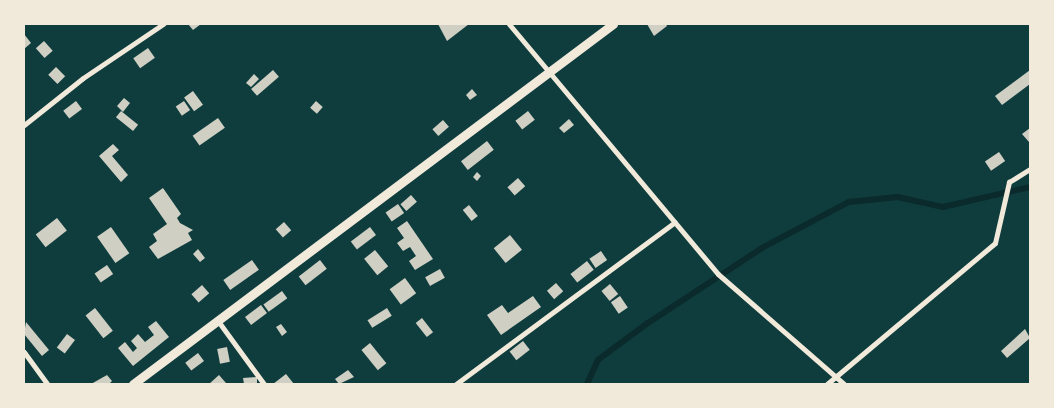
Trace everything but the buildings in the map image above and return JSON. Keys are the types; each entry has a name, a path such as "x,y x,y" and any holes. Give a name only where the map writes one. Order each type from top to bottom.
{"street":[{"path":"24,126 83,78 163,24"},
{"path":"509,24 553,72 718,274 844,384"},
{"path":"133,384 553,72 612,24"},
{"path":"827,384 995,243 1010,182 1030,169"},
{"path":"456,384 675,222"},
{"path":"218,321 264,384"},
{"path":"24,352 47,384"}],"waterway":[{"path":"587,384 598,360 648,323 762,248 849,202 898,197 943,207 1030,187"}]}
